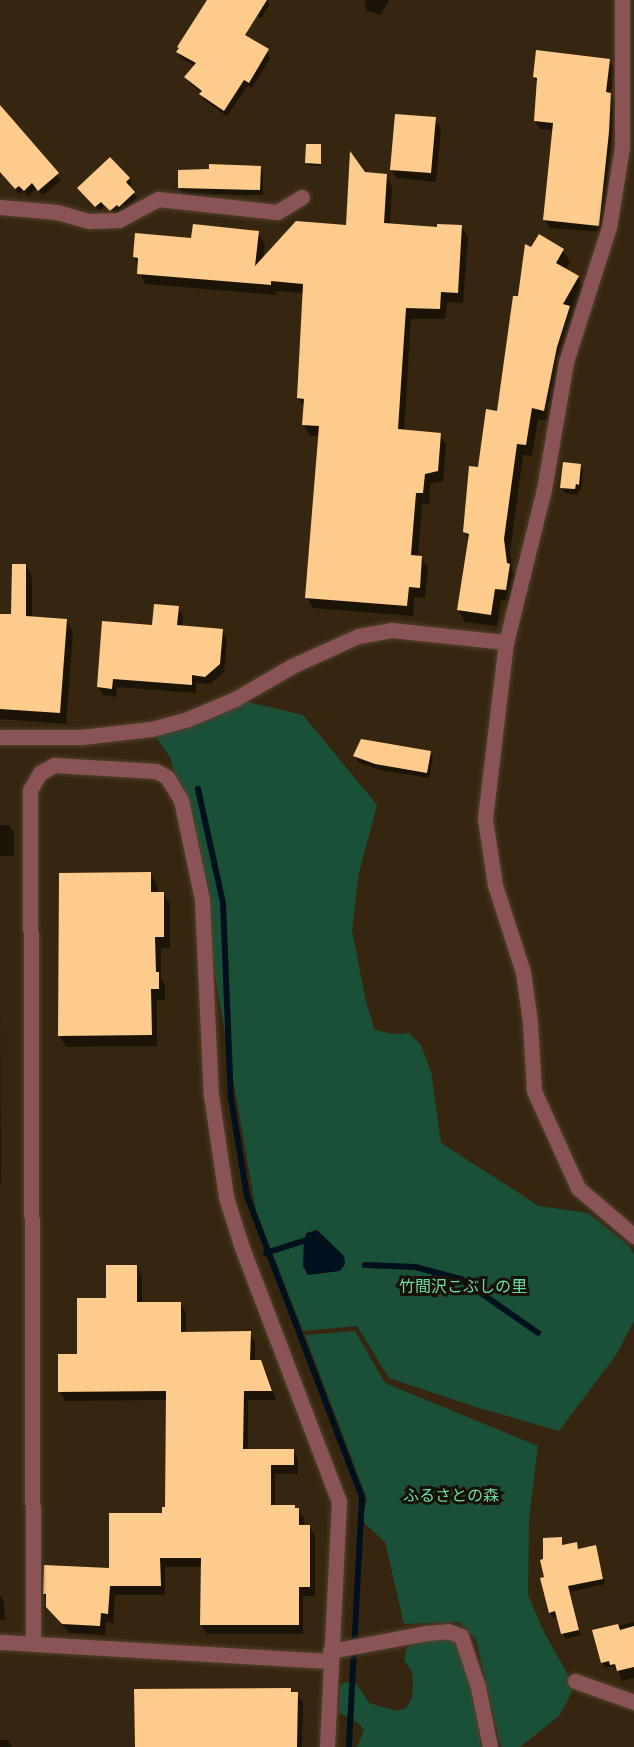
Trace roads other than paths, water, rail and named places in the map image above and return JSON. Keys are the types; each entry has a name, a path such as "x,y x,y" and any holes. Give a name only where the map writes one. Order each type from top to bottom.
{"street":[{"path":"622,0 622,147 609,227 566,362 544,489 506,642 485,819 495,885 523,972 531,1022 534,1090 578,1188 634,1236"},
{"path":"0,207 57,212 89,221 119,220 158,199 277,212 302,197"},
{"path":"0,737 82,737 151,729 188,719 236,699 292,666 358,636 391,630 506,642"},
{"path":"33,1644 30,790 40,773 54,765 156,771 176,787 181,800 202,900 211,1095 226,1197 240,1245 339,1501 334,1654 327,1747"},
{"path":"0,1642 334,1654 359,1646 448,1631 461,1636 478,1687 490,1747"},
{"path":"575,1681 634,1702"}],"water":[{"path":"317,1230 344,1256 345,1264 340,1271 308,1275 303,1266 304,1241 306,1233"}],"waterway":[{"path":"198,789 223,903 231,1098 247,1196 362,1497 349,1747"},
{"path":"266,1253 304,1241"},
{"path":"365,1265 415,1267 461,1279 538,1333"}],"park label":[{"name":"竹間沢こぶしの里","path":"463,1287"},
{"name":"ふるさとの森","path":"451,1496"}]}
